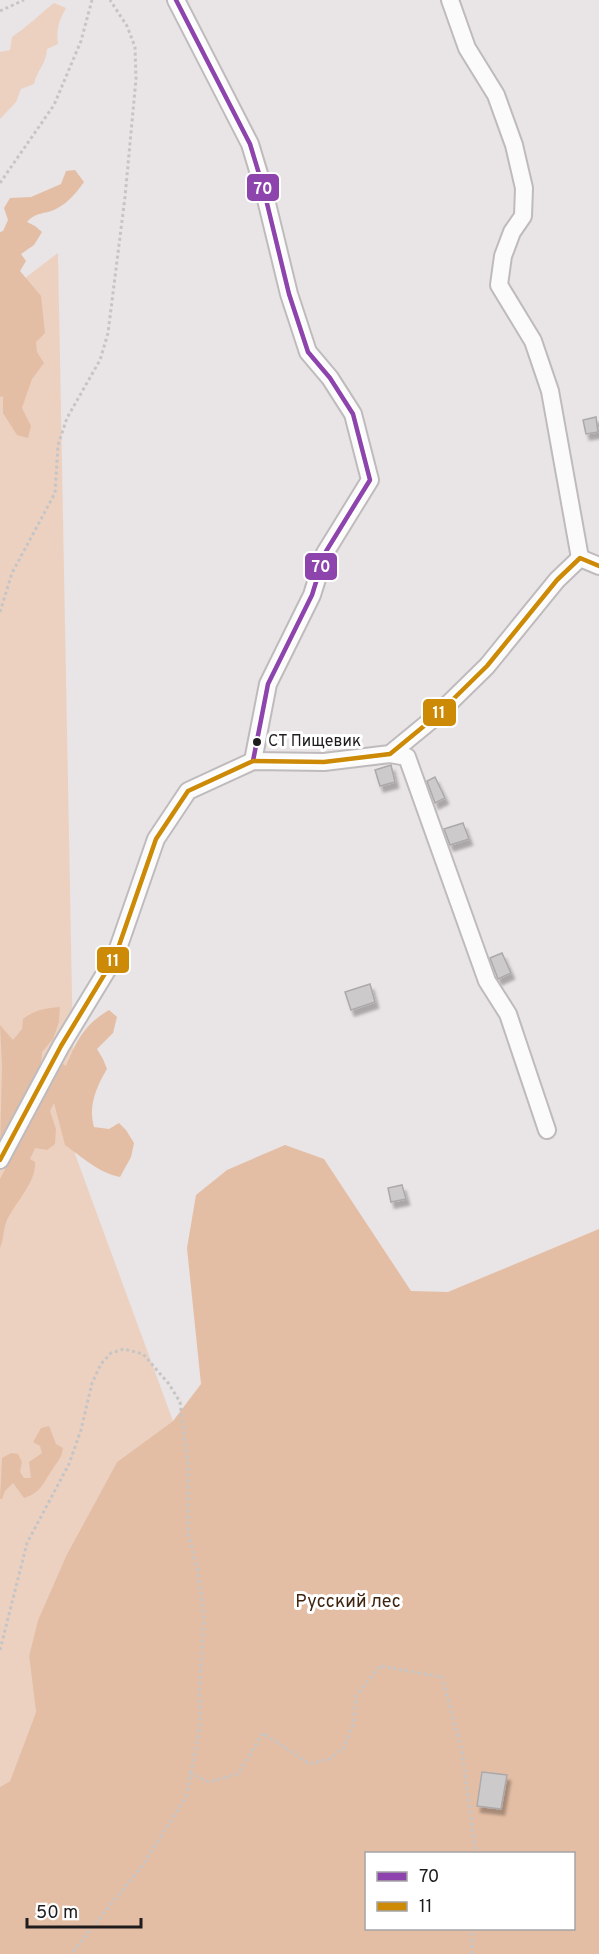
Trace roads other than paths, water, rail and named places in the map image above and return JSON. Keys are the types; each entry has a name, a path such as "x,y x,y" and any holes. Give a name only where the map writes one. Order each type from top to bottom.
{"street":[{"path":"176,0 250,144 308,352 330,378 353,414 370,480 325,553 312,595 268,684 253,761"},
{"path":"450,0 468,48 496,95 514,145 524,188 524,216 512,232 503,256 499,285 533,341 550,391 580,558"},
{"path":"390,754 435,717 487,666 557,580 580,558"},
{"path":"580,558 599,566"},
{"path":"0,1160 61,1046 115,957 156,839 188,790 253,761 324,762 390,754 407,757 487,981 508,1014 547,1130"}],"place":[{"name":"СТ Пищевик","path":"257,742"}],"park label":[{"name":"Русский лес","path":"348,1602"}]}
